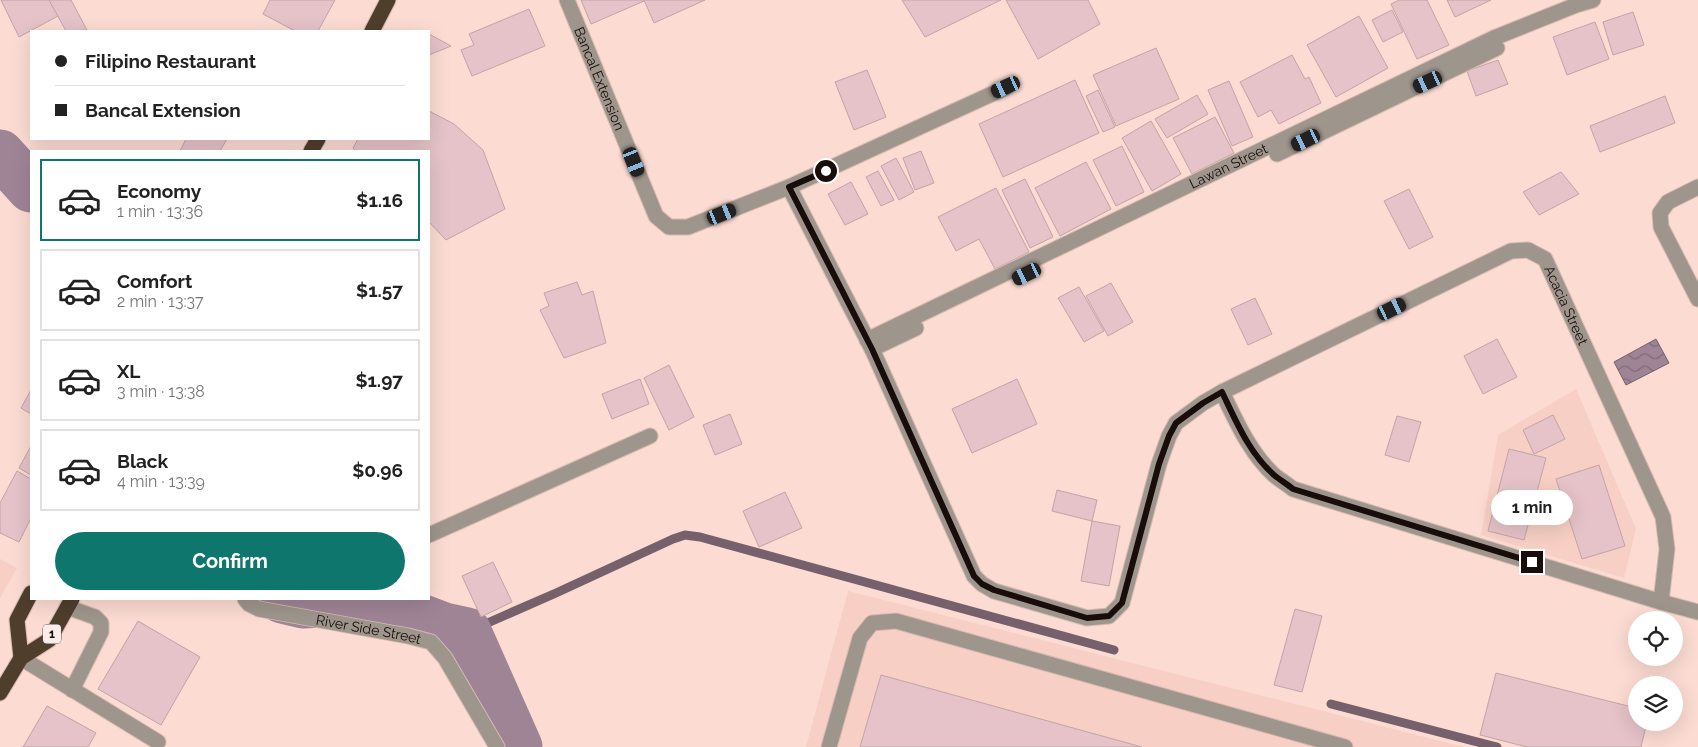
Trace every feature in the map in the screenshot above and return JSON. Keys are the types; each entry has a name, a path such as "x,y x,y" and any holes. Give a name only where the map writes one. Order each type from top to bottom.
{"highway":[{"path":"373,30 388,0"},
{"path":"21,658 17,620 30,595"},
{"name":"1","path":"0,694 21,658 49,640 69,603"}],"street":[{"name":"Bancal Extension","path":"567,0 656,216 669,227 688,228 789,187 1006,87"},
{"name":"Lawan Street","path":"870,344 1494,38 1593,0"},
{"path":"870,344 1497,48"},
{"path":"789,187 870,344 974,576 982,584 994,590 1087,618 1109,616 1122,603 1159,464 1169,436 1176,423 1222,392 1238,426 1256,455 1273,474 1293,489 1698,612"},
{"path":"1698,188 1668,202 1660,213 1661,228 1698,299"},
{"name":"Acacia Street","path":"1222,392 1511,251 1528,250 1545,259 1663,518 1667,550 1661,602"},
{"path":"430,535 650,436"},
{"name":"River Side Street","path":"246,600 248,604 259,610 408,636 431,642 445,658 497,747"},
{"path":"69,603 95,617 101,623 101,632 72,690"},
{"path":"829,747 860,638 872,622 896,621 1345,747"},
{"path":"21,658 158,742"}],"shaded area":[{"path":"1576,389 1636,529 1624,578 1481,535 1498,435"},
{"path":"0,559 17,568 0,598"},
{"path":"848,591 1464,747 806,747"}],"water":[{"path":"1656,339 1669,363 1626,385 1614,362"}],"building":[{"path":"1,0 49,0 58,16 19,37"},
{"path":"49,0 71,0 87,30 65,30"},
{"path":"270,0 335,0 319,30 293,30 263,14"},
{"path":"581,0 644,0 644,1 591,24"},
{"path":"644,0 705,0 654,23"},
{"path":"902,0 1001,0 925,37"},
{"path":"1006,0 1088,0 1100,24 1038,59"},
{"path":"1399,0 1427,0 1449,45 1417,59 1391,4"},
{"path":"1447,0 1491,0 1455,17"},
{"path":"529,9 545,46 472,76 461,50 474,45 469,34"},
{"path":"1392,10 1403,32 1383,42 1372,20"},
{"path":"1633,12 1644,45 1613,55 1603,22"},
{"path":"1359,16 1388,68 1336,97 1307,45"},
{"path":"1595,22 1609,59 1567,75 1553,37"},
{"path":"430,35 451,46 430,55"},
{"path":"1156,48 1179,99 1116,126 1093,75"},
{"path":"1292,55 1305,79 1309,77 1321,103 1279,124 1271,110 1258,117 1240,82"},
{"path":"1498,60 1508,84 1476,96 1467,71"},
{"path":"867,70 886,117 854,130 835,82"},
{"path":"1075,80 1099,133 1003,177 979,124"},
{"path":"1229,81 1253,137 1232,146 1208,90"},
{"path":"1098,90 1115,127 1103,132 1086,96"},
{"path":"1197,95 1208,114 1167,138 1155,119"},
{"path":"1665,96 1675,123 1600,152 1590,126"},
{"path":"430,112 454,124 483,150 505,209 446,240 430,223 430,150 355,150 353,148 357,140 430,140"},
{"path":"1215,117 1234,153 1192,174 1173,138"},
{"path":"1151,121 1181,174 1152,191 1122,138"},
{"path":"186,140 226,140 221,150 180,150"},
{"path":"1122,146 1144,192 1116,206 1093,160"},
{"path":"921,151 934,183 915,190 903,158"},
{"path":"896,158 914,192 899,200 881,166"},
{"path":"1086,162 1111,209 1060,236 1035,188"},
{"path":"878,171 894,200 881,206 866,177"},
{"path":"1561,172 1579,194 1539,215 1523,192"},
{"path":"1025,179 1053,237 1030,248 1002,190"},
{"path":"851,182 868,214 845,225 828,194"},
{"path":"996,188 1029,252 995,269 979,239 956,251 938,217"},
{"path":"1409,189 1433,237 1409,249 1384,201"},
{"path":"577,282 582,295 593,291 606,343 564,358 540,310 549,306 544,293"},
{"path":"1111,283 1133,322 1108,336 1086,296"},
{"path":"1079,287 1104,331 1084,342 1058,298"},
{"path":"1255,298 1272,334 1248,345 1231,309"},
{"path":"1497,339 1517,377 1483,394 1464,356"},
{"path":"669,365 694,417 669,430 644,378"},
{"path":"640,379 649,404 612,419 602,394"},
{"path":"1017,379 1037,424 972,453 952,409"},
{"path":"30,392 30,413 21,408"},
{"path":"730,414 742,444 715,455 703,425"},
{"path":"1553,415 1565,439 1534,454 1523,430"},
{"path":"1397,416 1421,422 1409,462 1385,455"},
{"path":"30,448 30,474 19,468"},
{"path":"1509,449 1546,458 1524,540 1488,531"},
{"path":"1599,465 1625,546 1582,559 1556,479"},
{"path":"17,471 30,478 30,520 19,542 0,533 0,503"},
{"path":"1057,490 1097,500 1092,521 1052,511"},
{"path":"785,492 802,528 759,547 743,511"},
{"path":"1092,521 1120,526 1109,586 1081,581"},
{"path":"493,562 512,602 481,617 462,576"},
{"path":"1295,609 1322,616 1302,692 1274,685"},
{"path":"138,621 200,657 161,725 98,689"},
{"path":"1496,673 1628,706 1628,731 1645,731 1641,747 1527,747 1480,735"},
{"path":"881,675 1142,747 860,747"},
{"path":"47,706 96,733 88,747 23,747"}],"waterway":[{"path":"0,154 30,187"},
{"path":"467,632 685,535 700,537 1114,650"},
{"path":"286,600 303,604 372,600"},
{"path":"372,600 444,627 467,632 518,747"},
{"path":"1331,704 1497,747"}],"route":[{"path":"826,171 789,187 872,349 974,576 982,584 994,590 1087,618 1109,616 1122,603 1159,464 1169,436 1176,423 1222,392 1238,426 1256,455 1273,474 1293,489 1532,562"}]}
